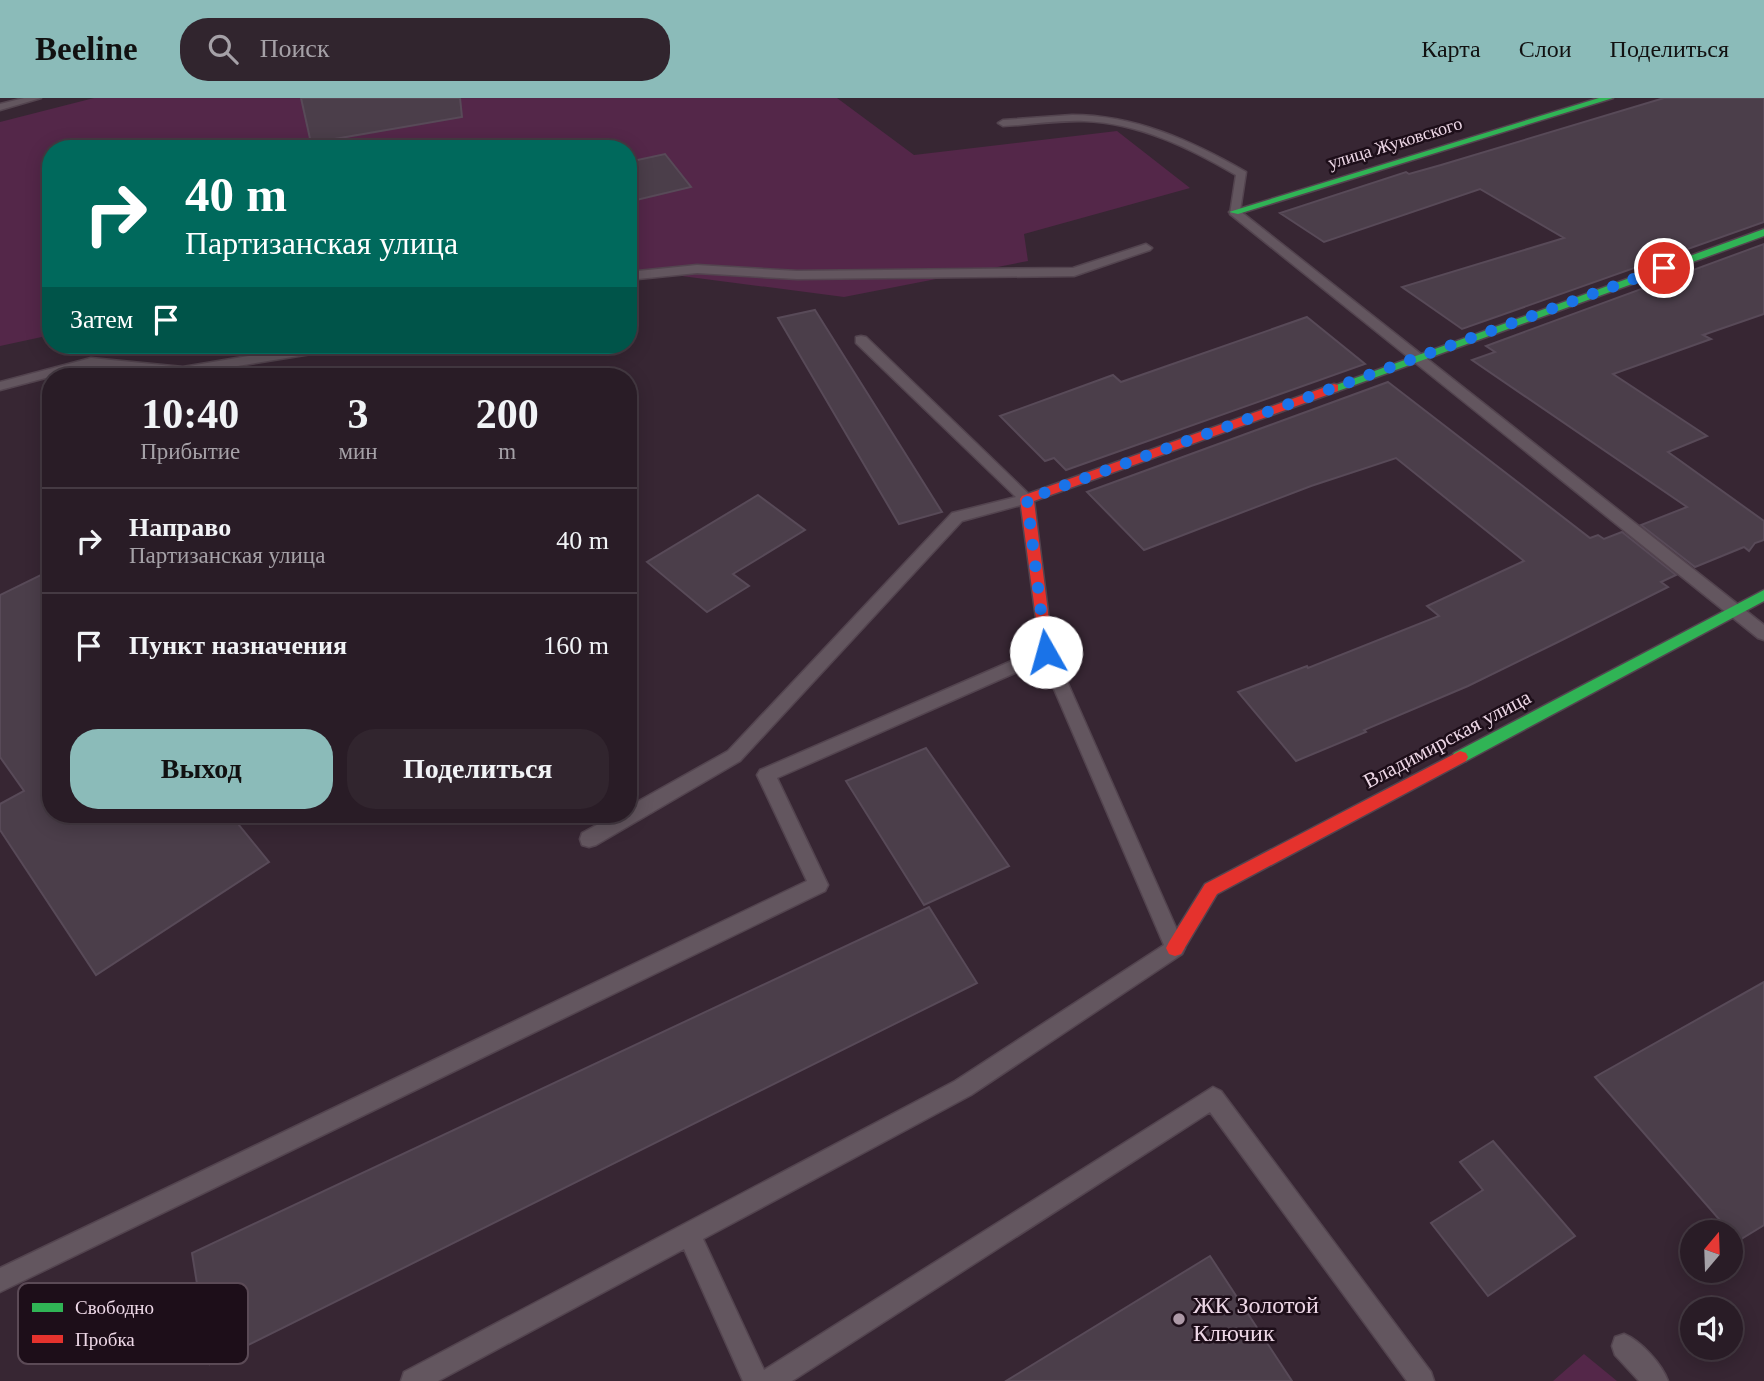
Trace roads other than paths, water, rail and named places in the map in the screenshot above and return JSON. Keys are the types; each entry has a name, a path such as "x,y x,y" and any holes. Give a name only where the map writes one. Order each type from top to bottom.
{"street":[{"name":"улица Жуковского","path":"1234,212 1608,98"},
{"path":"1046,652 1027,499 1412,357 1764,232"},
{"name":"Владимирская улица","path":"1175,948 1211,889 1764,595"}],"lane":[{"path":"0,107 36,98"},
{"path":"1003,123 1094,119 1126,124 1193,145 1242,174 1234,212 1412,357 1764,635"},
{"path":"637,275 697,270 797,275 1074,272 1146,248"},
{"path":"861,340 1027,499"},
{"path":"201,368 287,354"},
{"path":"68,368 91,362 152,368"},
{"path":"0,386 42,375"},
{"path":"637,811 734,755 957,517 1027,499"},
{"path":"0,1280 818,885 766,775 1046,652 1175,948 963,1088 413,1381"},
{"path":"589,839 617,823"},
{"path":"769,1381 1213,1098 1422,1381"},
{"path":"689,1234 756,1381"},
{"path":"1625,1346 1656,1381"}],"place":[{"name":"ЖК Золотой Ключик","path":"1179,1319"}]}
